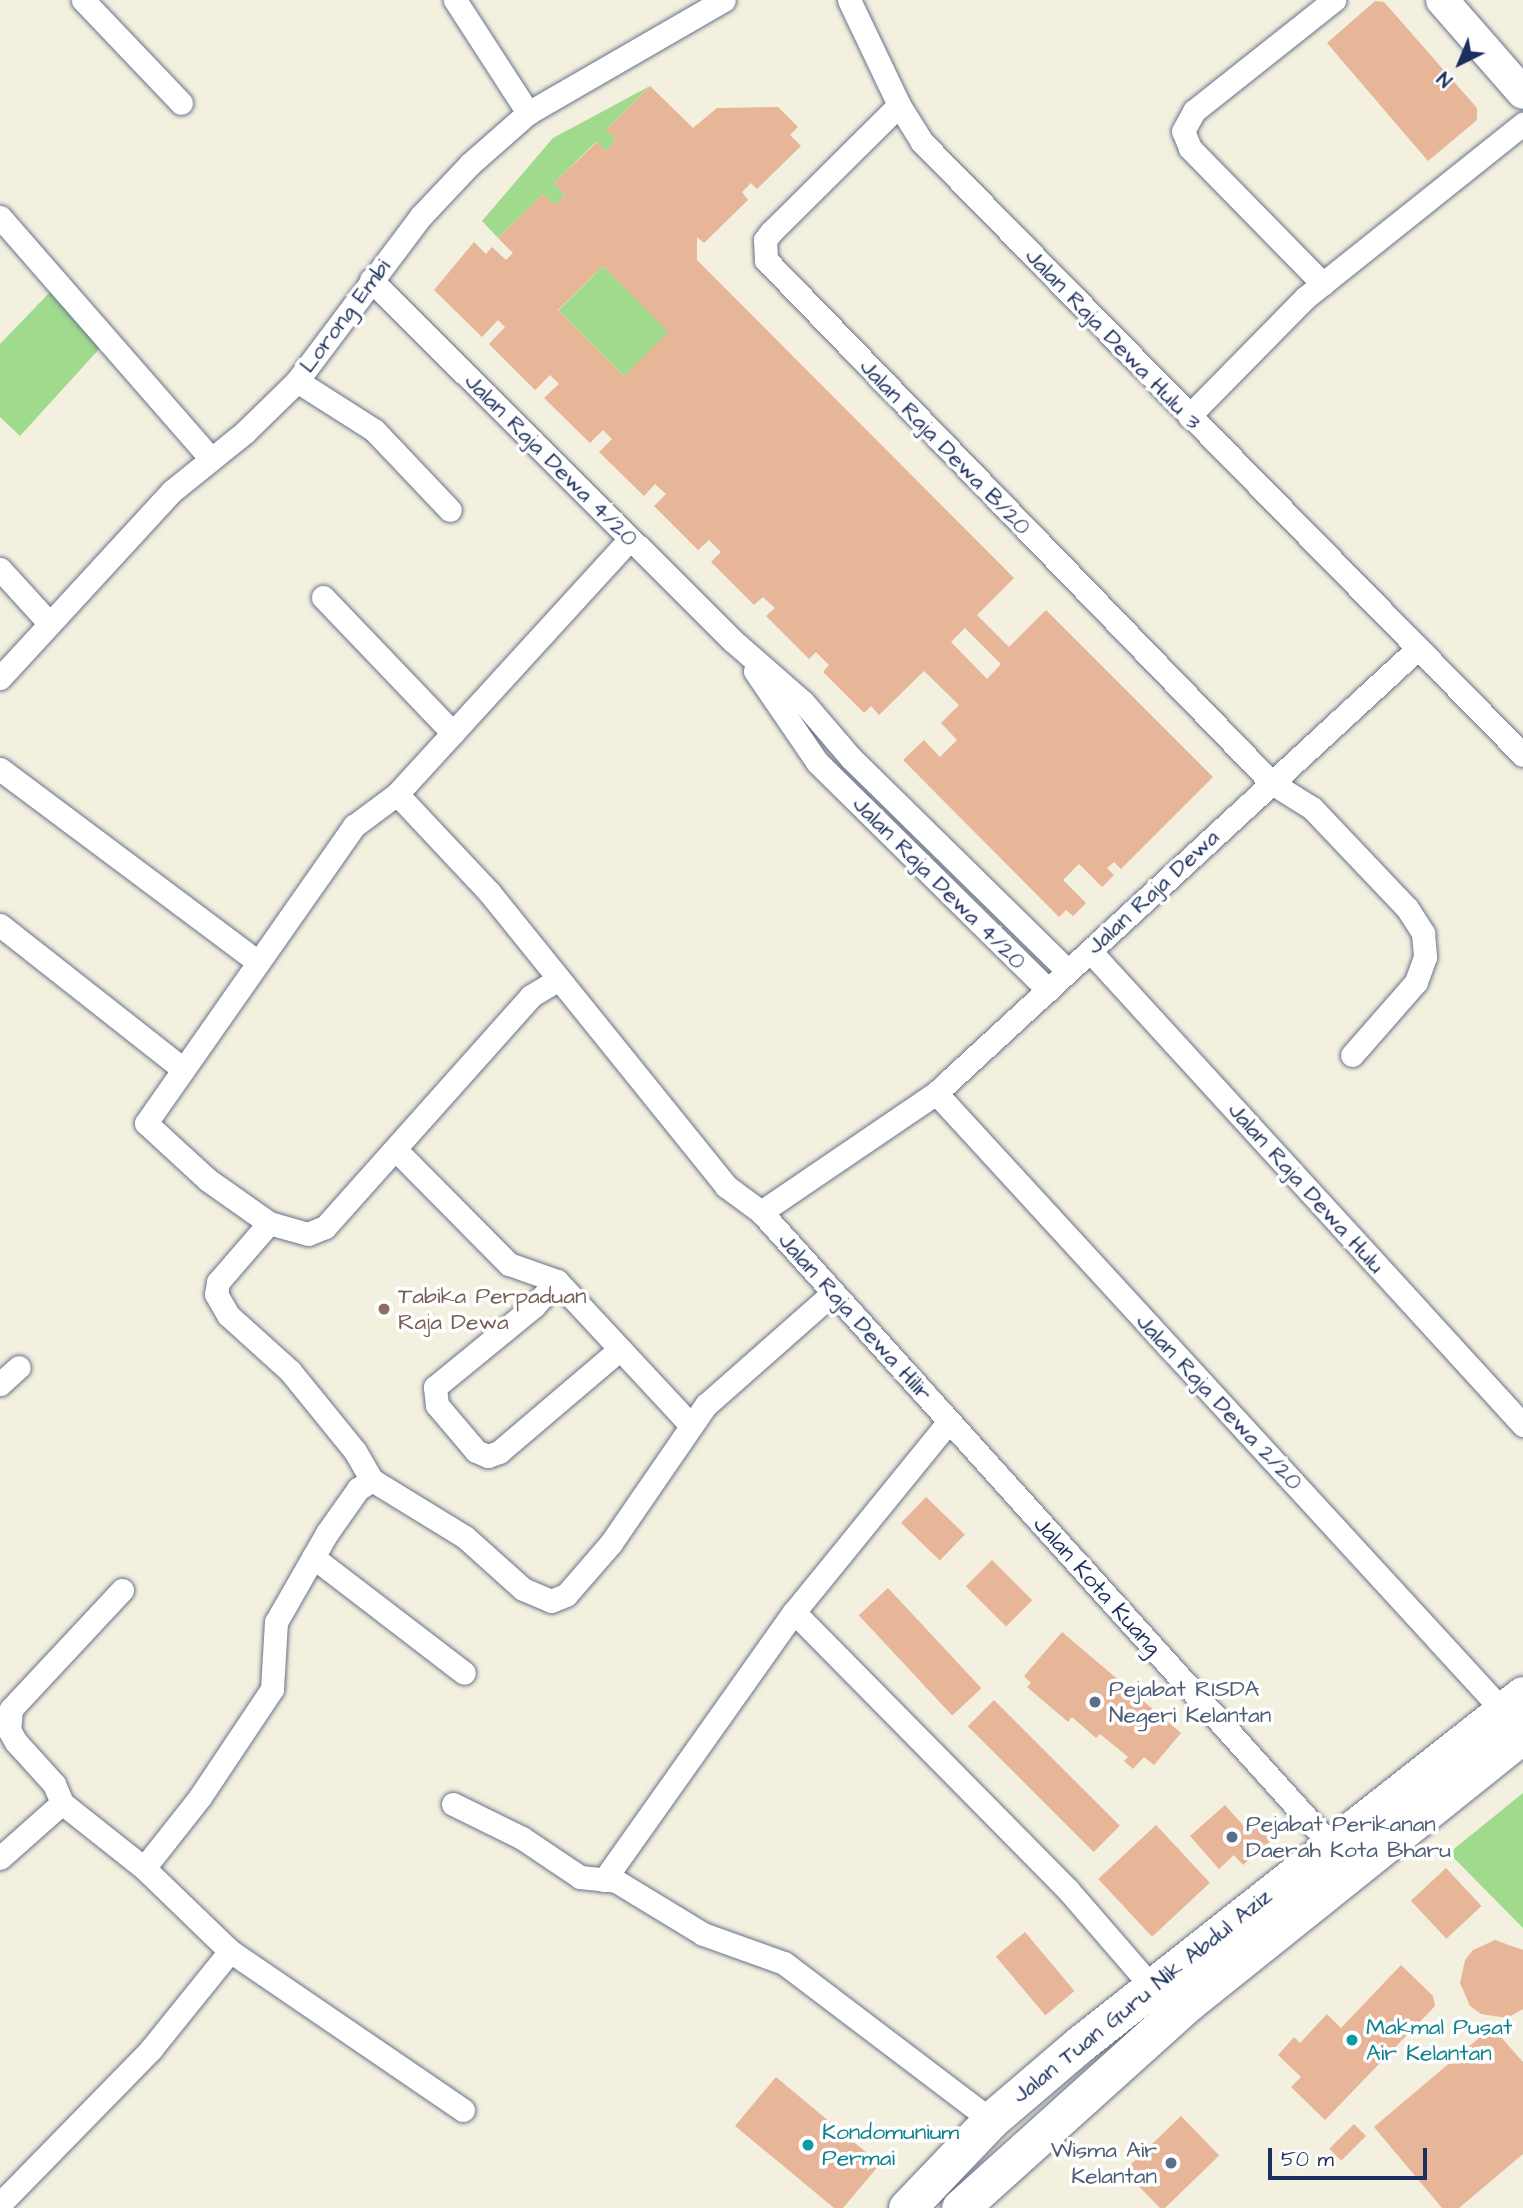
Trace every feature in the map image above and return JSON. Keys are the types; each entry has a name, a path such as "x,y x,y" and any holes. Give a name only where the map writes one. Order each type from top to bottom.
{"main road":[{"path":"1442,0 1523,93"},
{"name":"Jalan Tuan Guru Nik Abdul Aziz","path":"907,2208 991,2120 1152,1987 1330,1844 1516,1713"},
{"name":"Jalan Tuan Guru Nik Abdul Aziz","path":"960,2208 1061,2114 1332,1884 1516,1713"},
{"path":"991,2120 1004,2130 1016,2132 1061,2114"}],"street":[{"path":"83,0 181,103"},
{"path":"455,0 528,113"},
{"name":"Lorong Embi","path":"0,678 172,491 245,432 297,380 421,216 528,113 724,0"},
{"name":"Jalan Raja Dewa Hulu 3","path":"849,0 899,106 933,154 1416,650"},
{"path":"1323,284 1190,148 1183,131 1194,111 1334,0"},
{"name":"Jalan Raja Dewa B/20","path":"899,106 771,232 765,240 766,260 1272,783"},
{"path":"1188,416 1323,284 1523,124"},
{"path":"0,217 210,458"},
{"name":"Jalan Raja Dewa 4/20","path":"371,280 732,640 803,702 851,758 1068,971"},
{"path":"297,380 374,430 450,510"},
{"path":"559,979 531,996 317,1233 269,1223 208,1181 146,1123 354,825 397,794 630,539"},
{"path":"0,569 50,624"},
{"path":"323,597 453,733"},
{"name":"Jalan Raja Dewa 4/20","path":"732,640 817,762 1048,990"},
{"path":"1416,650 1523,755"},
{"name":"Jalan Raja Dewa","path":"761,1212 936,1093 1416,650"},
{"path":"0,769 258,962"},
{"path":"1272,783 1312,808 1407,908 1423,933 1425,957 1416,982 1352,1055"},
{"name":"Jalan Raja Dewa Hilir","path":"397,794 489,892 726,1186 761,1212 949,1421"},
{"path":"0,925 183,1069"},
{"name":"Jalan Raja Dewa Hulu","path":"1090,951 1523,1425"},
{"name":"Jalan Raja Dewa 2/20","path":"936,1093 1516,1713"},
{"path":"395,1149 509,1264 556,1281 691,1425"},
{"path":"269,1223 218,1282 219,1306 290,1371 355,1451 372,1480 465,1537 523,1589 551,1601 566,1595 611,1543 691,1425 724,1388 833,1293"},
{"path":"556,1281 534,1306 435,1387 437,1405 476,1451 488,1456 499,1452 620,1349"},
{"path":"0,1384 19,1367"},
{"path":"604,1880 794,1612 949,1421"},
{"name":"Jalan Kota Kuang","path":"949,1421 1330,1844"},
{"path":"144,1868 200,1797 272,1689 276,1669 272,1632 313,1557 358,1489 372,1480"},
{"path":"313,1557 464,1673"},
{"path":"122,1590 11,1709 9,1730 54,1784 62,1803 144,1868 230,1951 463,2110"},
{"path":"794,1612 1068,1890 1152,1987"},
{"path":"0,1858 62,1803"},
{"path":"453,1804 522,1838 580,1877 628,1886 703,1934 801,1974 991,2120"},
{"path":"0,2204 151,2049 230,1951"}],"green space":[{"path":"650,86 607,129 616,140 606,151 596,142 554,183 565,195 555,205 543,194 498,238 482,221 553,138"},
{"path":"603,266 669,332 624,376 558,311"},
{"path":"51,291 101,347 20,436 0,417 0,344"},
{"path":"1523,1793 1523,1928 1449,1853"}],"building":[{"path":"1375,1 1384,2 1477,108 1477,120 1428,161 1327,43"},
{"path":"650,86 693,128 717,108 778,107 798,127 790,135 801,146 757,189 751,183 742,192 748,200 704,243 697,237 697,260 1014,578 977,615 1009,647 1046,610 1213,777 1121,869 1114,862 1107,868 1114,875 1102,887 1079,864 1063,880 1086,903 1073,916 1066,910 1059,917 903,760 924,740 940,757 957,740 941,723 959,705 924,671 879,715 871,706 864,713 823,672 829,665 816,652 809,659 766,616 775,608 763,597 754,605 711,562 721,552 709,540 698,550 654,506 666,494 655,484 644,496 599,452 612,439 603,430 590,443 544,398 559,384 550,375 535,390 489,344 505,327 498,320 482,337 434,290 474,242 486,254 492,247 506,260 513,253 498,238 543,194 555,205 565,195 554,183 597,142 606,151 616,140 606,130","holes":["603,266 668,332 624,376 558,310","965,628 1001,664 987,679 951,642"]},
{"path":"926,1497 965,1535 940,1560 901,1523"},
{"path":"992,1560 1032,1600 1006,1626 966,1586"},
{"path":"888,1588 981,1688 952,1715 859,1615"},
{"name":"Pejabat RISDA Negeri Kelantan","path":"1062,1632 1181,1733 1154,1765 1144,1757 1133,1769 1124,1761 1128,1757 1100,1734 1096,1738 1072,1717 1068,1722 1027,1687 1031,1683 1024,1676"},
{"path":"994,1700 1120,1826 1094,1852 968,1726"},
{"name":"Pejabat Perikanan Daerah Kota Bharu","path":"1225,1805 1249,1832 1260,1822 1274,1838 1243,1865 1234,1855 1219,1869 1190,1836"},
{"path":"1156,1825 1210,1883 1152,1937 1098,1879"},
{"path":"1446,1868 1481,1906 1446,1939 1411,1901"},
{"path":"1025,1932 1074,1991 1045,2015 996,1956"},
{"path":"1495,1940 1523,1950 1523,2009 1507,2018 1481,2014 1470,2006 1460,1983 1465,1960 1473,1950"},
{"name":"Makmal Pusat Air Kelantan","path":"1401,1965 1433,1996 1435,2006 1325,2120 1291,2087 1301,2077 1278,2055 1294,2037 1300,2043 1327,2014 1341,2028"},
{"path":"1492,2027 1523,2062 1523,2154 1459,2208 1442,2208 1374,2127"},
{"name":"Kondomunium Permai","path":"776,2077 880,2164 843,2208 834,2208 735,2126"},
{"name":"Wisma Air Kelantan","path":"1181,2116 1219,2156 1165,2208 1160,2208 1124,2171"},
{"path":"1354,2124 1366,2136 1341,2161 1329,2149"}],"place":[{"name":"Tabika Perpaduan Raja Dewa","path":"384,1309"},
{"name":"Pejabat RISDA Negeri Kelantan","path":"1095,1702"},
{"name":"Pejabat Perikanan Daerah Kota Bharu","path":"1232,1837"},
{"name":"Makmal Pusat Air Kelantan","path":"1352,2040"},
{"name":"Kondomunium Permai","path":"808,2145"},
{"name":"Wisma Air Kelantan","path":"1171,2163"}]}
